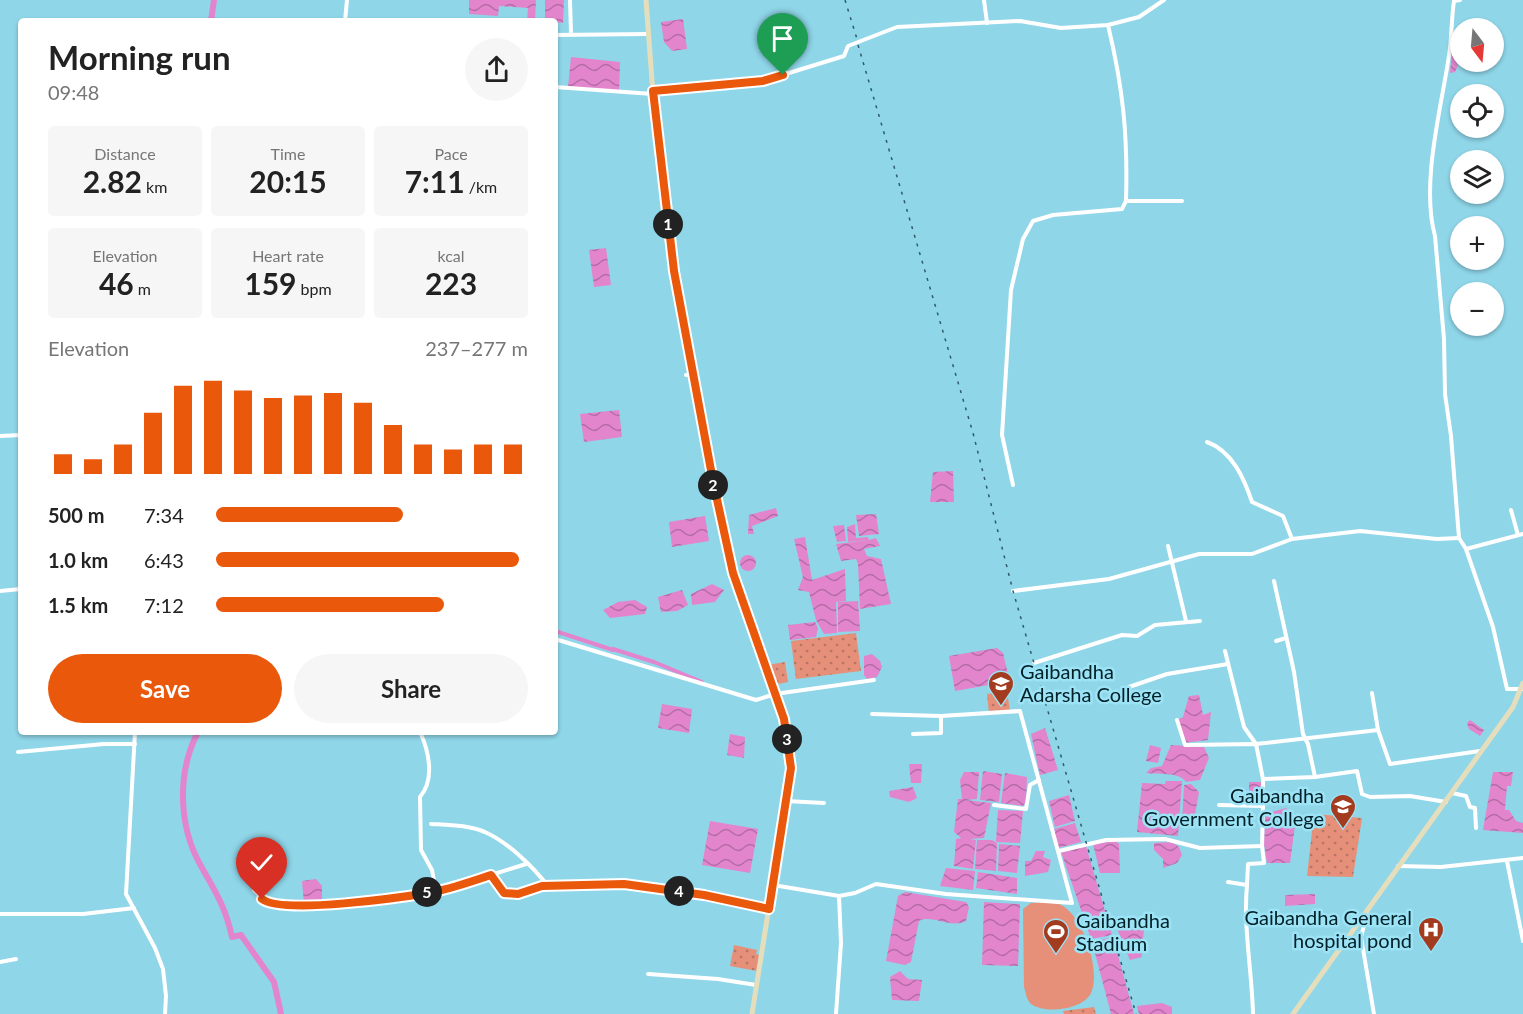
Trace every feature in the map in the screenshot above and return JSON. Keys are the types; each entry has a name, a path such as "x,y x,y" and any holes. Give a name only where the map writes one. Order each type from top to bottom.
{"main road":[{"path":"646,0 653,93 689,375 733,573 784,719 791,768 752,1014"},
{"path":"1293,1014 1367,914 1398,866 1513,707 1522,687"}],"street":[{"path":"345,18 347,0"},
{"path":"570,0 571,33"},
{"path":"984,0 987,23"},
{"path":"558,87 653,93 763,81 844,56 848,46 897,27 1020,21 1061,28 1108,25 1139,17 1164,0"},
{"path":"1460,0 1454,1 1449,60 1433,149 1431,189 1431,221 1435,236 1444,339 1445,394 1451,436 1459,538 1466,549 1493,627 1504,682 1507,689 1522,687"},
{"path":"1012,485 1002,435 1011,290 1023,239 1033,221 1053,215 1122,209 1125,201 1128,144 1125,112 1120,76 1108,25"},
{"path":"558,35 648,34"},
{"path":"1125,201 1182,201"},
{"path":"0,436 18,435"},
{"path":"1207,442 1228,454 1241,475 1252,502 1283,516 1292,539"},
{"path":"708,495 716,495"},
{"path":"1466,549 1520,534 1511,510"},
{"path":"1013,591 1108,579 1198,554 1252,554 1292,539 1360,531 1437,539 1459,538"},
{"path":"1168,546 1186,621"},
{"path":"1274,581 1281,603 1286,638 1315,777"},
{"path":"0,591 18,589"},
{"path":"1034,663 1122,635 1137,636 1155,625 1200,621"},
{"path":"1276,641 1286,638"},
{"path":"558,640 756,700 775,694"},
{"path":"1225,651 1244,727 1256,744 1263,779 1264,863 1248,864 1245,912 1249,930 1252,1014"},
{"path":"1129,687 1167,674 1228,664"},
{"path":"724,691 758,697 874,680"},
{"path":"1372,693 1378,730 1390,764 1480,751"},
{"path":"772,885 839,896 855,893 876,884 946,894 1072,903 1020,711 941,716 872,714"},
{"path":"913,734 941,733 941,716"},
{"path":"1177,720 1185,745 1256,744 1378,730"},
{"path":"135,735 125,885 126,894 163,969 165,1014"},
{"path":"421,735 429,763 424,793 420,798 421,850 432,870 436,891"},
{"path":"18,752 104,744 135,744"},
{"path":"1263,779 1315,777 1358,771 1362,794 1371,797 1410,796 1446,802"},
{"path":"994,805 1026,809 1029,785 1039,780"},
{"path":"1452,793 1468,797 1470,807 1475,808 1476,828"},
{"path":"786,801 824,803"},
{"path":"1219,805 1263,806"},
{"path":"431,824 462,826 488,833 535,870 548,886"},
{"path":"1059,851 1106,840 1165,839 1200,848 1262,846"},
{"path":"1398,866 1441,867 1523,858"},
{"path":"1507,861 1523,941"},
{"path":"254,890 267,903 301,907 436,891 526,864"},
{"path":"491,875 504,893 518,894 548,886 595,884 659,888 769,909"},
{"path":"1228,882 1247,885"},
{"path":"836,1014 841,943 839,896"},
{"path":"0,914 83,914 134,908"},
{"path":"1367,914 1361,937 1362,953 1374,1014"},
{"path":"0,962 16,959"},
{"path":"648,975 718,979 756,985"}],"shaded area":[{"path":"856,633 861,671 796,679 791,641"},
{"path":"785,662 788,682 773,685 768,665"},
{"path":"1007,691 1010,711 989,713 987,694"},
{"path":"1314,814 1362,818 1353,877 1307,876"},
{"name":"Gaibandha Stadium","path":"1031,903 1059,904 1076,919 1083,931 1094,974 1090,995 1079,1004 1053,1010 1037,1007 1028,1000 1024,987 1023,909"},
{"path":"734,945 757,950 756,954 760,955 757,971 730,966"},
{"path":"1094,1007 1096,1014 1064,1014 1063,1011"}],"water":[{"path":"469,0 536,0 535,18 527,18 528,8 499,6 498,16 469,14"},
{"path":"545,0 564,0 563,23 558,22 558,18 545,18"},
{"path":"683,19 687,49 672,51 664,42 661,22"},
{"path":"571,57 620,62 619,92 568,87"},
{"path":"606,248 611,285 594,287 589,250"},
{"path":"619,410 622,437 584,442 580,414"},
{"path":"953,471 954,502 930,502 933,472"},
{"path":"776,508 778,516 752,526 754,534 748,534 749,515"},
{"path":"876,514 879,534 859,536 856,515"},
{"path":"705,516 709,541 672,547 669,522"},
{"path":"855,524 856,538 868,537 869,540 876,538 880,546 864,549 867,556 881,559 891,604 860,609 858,564 856,559 841,561 836,544 868,540 848,542 847,527"},
{"path":"844,525 846,541 837,542 833,526"},
{"path":"805,537 812,580 845,569 846,601 836,602 837,633 824,634 816,620 809,592 798,590 803,577 794,539"},
{"path":"745,555 751,555 756,563 754,569 745,571 740,566 740,560"},
{"path":"712,584 724,590 715,602 692,605 691,594"},
{"path":"682,590 688,605 677,611 661,612 658,597"},
{"path":"635,600 647,607 645,614 610,618 603,610 618,602"},
{"path":"858,601 860,631 838,632 838,602"},
{"path":"815,622 818,628 816,637 790,640 788,625"},
{"path":"997,648 1003,653 1008,674 1006,682 955,691 949,656"},
{"path":"872,654 880,661 882,667 877,677 867,679 864,675 864,656"},
{"path":"1199,695 1203,715 1211,712 1208,740 1183,743 1177,720 1183,717 1189,696"},
{"path":"662,704 692,709 689,733 658,728"},
{"path":"1470,720 1484,730 1480,736 1469,729 1467,723"},
{"path":"1045,728 1058,770 1040,775 1031,734"},
{"path":"730,734 745,737 744,758 727,755"},
{"path":"1150,745 1161,748 1158,763 1146,761"},
{"path":"1171,745 1204,747 1209,758 1200,780 1186,782 1178,776 1146,773 1151,768 1162,766"},
{"path":"909,764 922,764 921,783 911,783"},
{"path":"983,771 1002,774 999,802 980,800"},
{"path":"964,772 979,772 977,799 966,800 991,803 984,838 970,839 976,840 973,869 954,866 956,839 961,838 954,832 958,799 962,799 960,780"},
{"path":"1493,772 1513,772 1511,786 1507,786 1505,810 1509,810 1516,821 1523,823 1523,833 1483,830"},
{"path":"1005,773 1027,777 1026,802 1023,806 1001,803"},
{"path":"1166,781 1182,781 1178,836 1137,832 1142,783 1165,784"},
{"path":"1249,782 1261,782 1261,795 1249,795"},
{"path":"1191,784 1199,792 1193,826 1182,823 1184,785"},
{"path":"913,787 917,798 909,802 890,797 889,791"},
{"path":"1069,795 1075,821 1055,827 1049,801"},
{"path":"1286,808 1296,818 1290,863 1267,863 1264,844 1265,814"},
{"path":"998,810 1023,811 1020,843 996,842"},
{"path":"710,821 758,829 750,873 702,865"},
{"path":"1075,823 1081,842 1058,848 1054,829"},
{"path":"977,840 992,840 997,843 996,871 975,869"},
{"path":"1116,841 1119,844 1120,873 1100,873 1093,844"},
{"path":"1172,842 1179,847 1182,855 1177,863 1163,868 1163,859 1154,850 1154,843"},
{"path":"999,844 1020,846 1017,873 998,871"},
{"path":"1086,846 1112,935 1091,939 1061,852"},
{"path":"1036,851 1045,851 1043,857 1051,860 1048,872 1025,876 1025,861 1031,861"},
{"path":"946,868 975,871 973,890 940,886"},
{"path":"978,872 1017,878 1017,894 976,888"},
{"path":"316,879 322,886 322,902 304,904 302,881"},
{"path":"905,892 966,902 969,907 966,921 960,923 930,919 919,921 911,962 905,965 886,961 898,896"},
{"path":"1315,894 1315,904 1285,906 1285,895"},
{"path":"984,902 1020,904 1018,966 982,965"},
{"path":"1132,918 1135,927 1144,930 1143,939 1139,943 1142,957 1130,960 1115,924 1117,920"},
{"path":"1113,937 1134,1014 1111,1014 1092,942"},
{"path":"900,971 908,979 922,980 919,1001 892,1000 890,977"},
{"path":"1162,1003 1172,1007 1172,1014 1139,1014 1137,1006"}],"waterway":[{"path":"211,18 214,0"},
{"path":"558,632 613,650"},
{"path":"613,649 654,662 702,682"},
{"path":"197,735 186,764 184,781 184,817 188,834 193,850 223,908 232,937 241,935 274,982 281,1014"}],"railway":[{"path":"845,0 857,39"},
{"path":"858,45 973,433 1013,591 1136,1014"}],"place":[{"name":"Gaibandha Adarsha College","path":"1001,707"},
{"name":"Gaibandha Government College","path":"1343,830"},
{"name":"Gaibandha General hospital pond","path":"1431,953"},
{"name":"Gaibandha Stadium","path":"1056,955"}],"route":[{"path":"262,899 276,905 301,907 434,891 491,875 504,893 518,894 542,886 624,884 704,895 769,909 791,768 784,719 733,573 713,481 674,271 653,91 763,81 783,75"}]}
